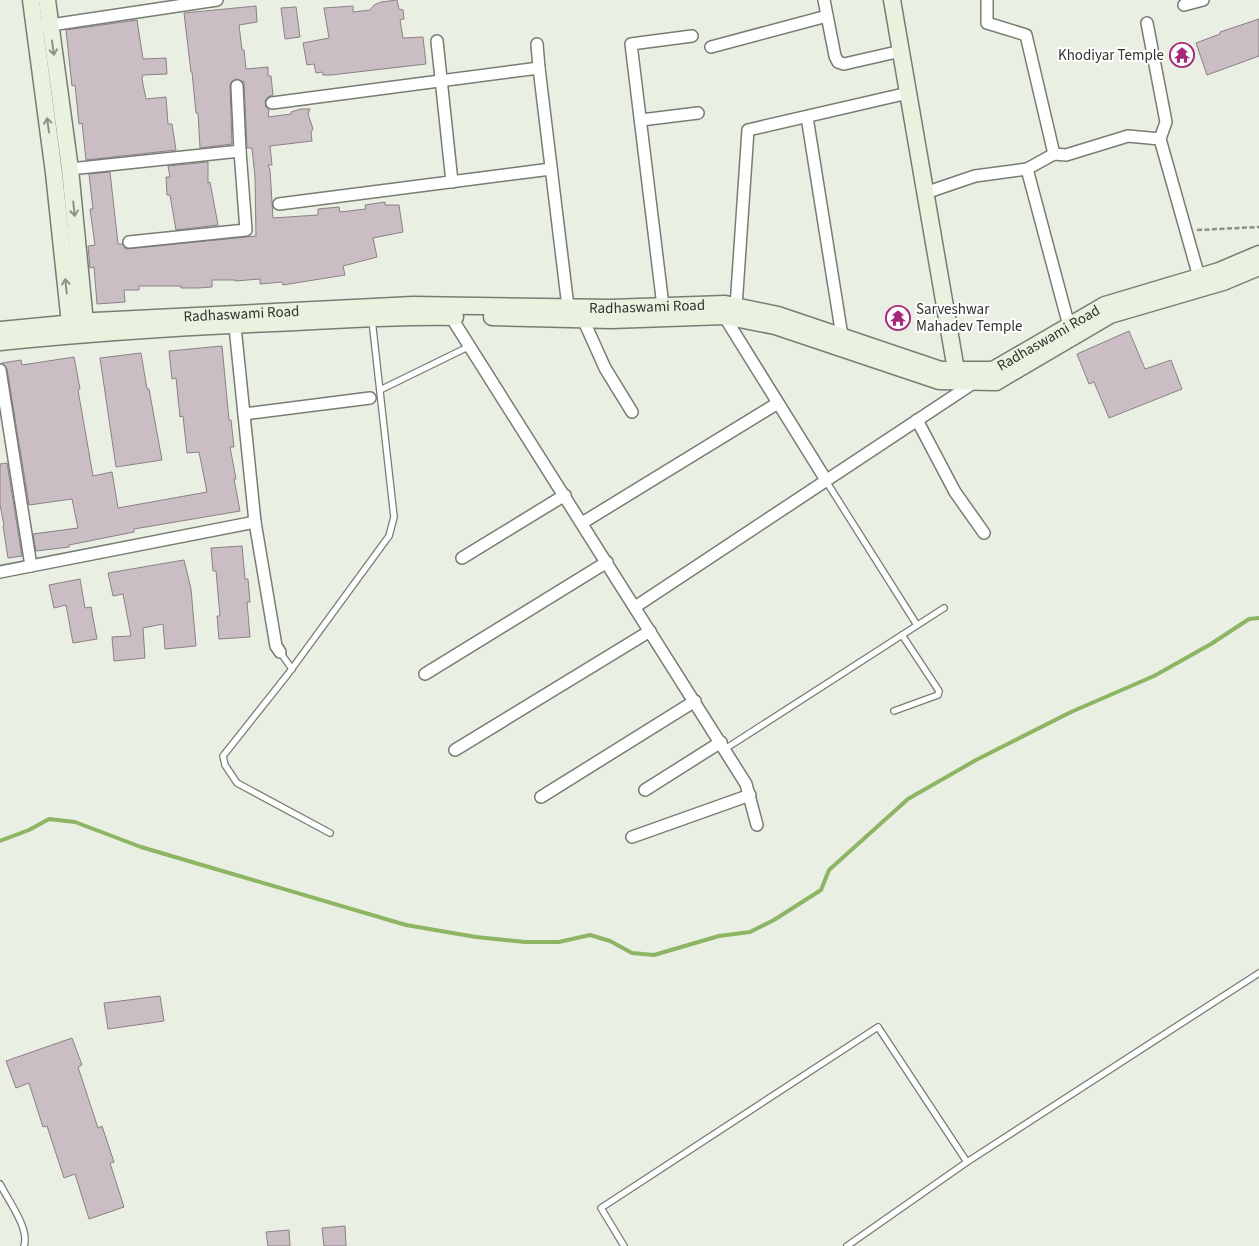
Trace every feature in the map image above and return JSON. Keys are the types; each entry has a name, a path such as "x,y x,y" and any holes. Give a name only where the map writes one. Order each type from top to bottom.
{"street":[{"path":"31,0 43,27 70,170 78,329"},
{"path":"47,0 43,27 54,174 78,329"},
{"path":"43,27 217,0"},
{"path":"824,0 835,56 838,62 844,64 900,51"},
{"path":"892,0 956,370"},
{"path":"987,0 987,22 1026,35 1054,154"},
{"path":"1184,5 1203,0"},
{"path":"711,47 827,16"},
{"path":"1147,22 1166,122 1160,139 1199,277"},
{"path":"663,306 642,120 631,44 692,36"},
{"path":"436,41 452,182"},
{"path":"537,44 568,308"},
{"path":"272,103 539,68"},
{"path":"129,242 246,230 237,86"},
{"path":"826,480 778,403 730,311 748,130 908,93"},
{"path":"642,120 698,113"},
{"path":"807,116 842,336"},
{"path":"926,193 975,176 1027,169 1054,154 1066,154 1128,136 1160,139"},
{"path":"70,170 240,151"},
{"path":"279,204 551,169"},
{"path":"1027,169 1069,326"},
{"name":"Radhaswami Road","path":"234,319 451,317 583,319 730,311 778,315 941,370 993,370 1105,305 1219,271 1259,254"},
{"name":"Radhaswami Road","path":"0,330 78,329 414,305 568,308 724,304 730,311 939,381 996,382 1110,315 1223,282 1259,267"},
{"path":"451,317 746,784 757,825"},
{"path":"234,319 255,522 271,621 276,646 280,652"},
{"path":"583,319 605,368 632,412"},
{"name":"Radhaswami Road","path":"0,342 78,329"},
{"path":"0,370 31,566"},
{"path":"635,607 974,382"},
{"path":"244,414 370,398"},
{"path":"582,523 778,403"},
{"path":"917,420 955,492 984,533"},
{"path":"462,558 565,496"},
{"path":"0,572 255,522"},
{"path":"425,674 607,562"},
{"path":"455,750 650,631"},
{"path":"541,797 695,702"},
{"path":"645,790 723,746"},
{"path":"632,837 750,795"}],"lane":[{"path":"330,833 237,783 224,765 223,756 292,669 389,536 394,517 372,318"},
{"path":"380,390 470,346"},
{"path":"826,480 917,625"},
{"path":"723,746 944,608"},
{"path":"894,711 938,695 939,691 902,635"},
{"path":"280,652 292,669"},
{"path":"847,1246 967,1162 1259,973"},
{"path":"624,1246 601,1208 878,1028 967,1162"},
{"path":"0,1184 22,1225 26,1240 24,1246"}],"path":[{"path":"1186,231 1259,227"}],"building":[{"path":"397,0 399,9 403,10 404,19 400,20 403,38 423,37 426,64 331,75 323,75 322,72 316,73 314,64 307,65 303,43 329,38 324,8 353,6 353,12 370,10 374,5 381,2"},
{"path":"256,6 257,22 239,25 246,69 268,67 268,76 271,76 273,95 265,101 266,107 269,110 268,117 291,114 291,112 301,109 310,109 308,114 313,129 311,132 312,141 270,146 272,165 268,165 270,170 273,218 318,215 318,209 339,207 340,212 366,209 365,205 385,202 385,205 399,205 403,232 373,238 377,257 343,266 345,275 283,285 282,282 260,284 260,279 212,280 212,287 198,288 139,286 139,290 124,290 125,302 97,304 94,267 90,268 88,246 95,245 90,209 93,209 89,174 110,172 118,244 122,244 126,249 256,236 255,177 252,148 247,148 244,82 236,79 231,82 230,86 232,144 200,148 198,113 196,113 184,13"},
{"path":"296,7 300,37 285,39 281,8"},
{"path":"1259,19 1259,56 1207,75 1196,43 1220,34 1220,32"},
{"path":"137,20 143,59 166,58 167,74 143,75 142,79 146,99 166,97 168,124 172,124 176,150 86,160 82,123 79,124 75,85 72,86 66,30"},
{"path":"208,162 208,183 210,182 218,225 176,230 170,195 167,195 166,177 170,177 168,166"},
{"path":"1129,331 1145,369 1171,360 1182,389 1109,418 1094,382 1089,384 1077,354"},
{"path":"222,346 229,420 231,420 234,447 230,447 240,511 134,529 134,532 69,545 69,547 36,551 33,534 78,528 72,499 29,505 7,369 2,363 21,360 22,365 74,357 93,476 112,472 118,508 207,492 199,452 187,453 183,416 180,417 176,378 172,379 169,351"},
{"path":"141,353 162,460 116,467 100,358"},
{"path":"7,463 22,556 8,558 0,504 0,464"},
{"path":"242,546 245,579 248,579 250,602 247,602 250,637 219,639 217,616 220,616 216,571 213,571 211,548"},
{"path":"184,560 191,589 196,646 165,649 163,624 143,628 145,658 114,661 112,637 131,636 123,594 113,596 108,573"},
{"path":"80,579 85,608 91,607 97,639 73,643 66,605 54,608 49,585"},
{"path":"160,996 164,1021 108,1029 104,1003"},
{"path":"72,1038 82,1065 78,1067 98,1128 102,1126 114,1162 110,1163 124,1207 89,1219 75,1174 64,1178 47,1126 43,1127 29,1083 16,1088 6,1061"},
{"path":"345,1226 346,1246 324,1246 322,1228"},
{"path":"289,1230 290,1246 268,1246 266,1232"}],"waterway":[{"path":"0,841 29,830 49,819 75,822 141,847 406,925 476,937 525,942 559,942 590,935 610,941 632,953 654,955 719,936 750,932 774,920 821,890 829,870 908,799 976,760 1071,712 1154,676 1211,644 1249,619 1259,618"}],"place":[{"name":"Khodiyar Temple","path":"1182,55"},
{"name":"Sarveshwar Mahadev Temple","path":"898,318"}]}
